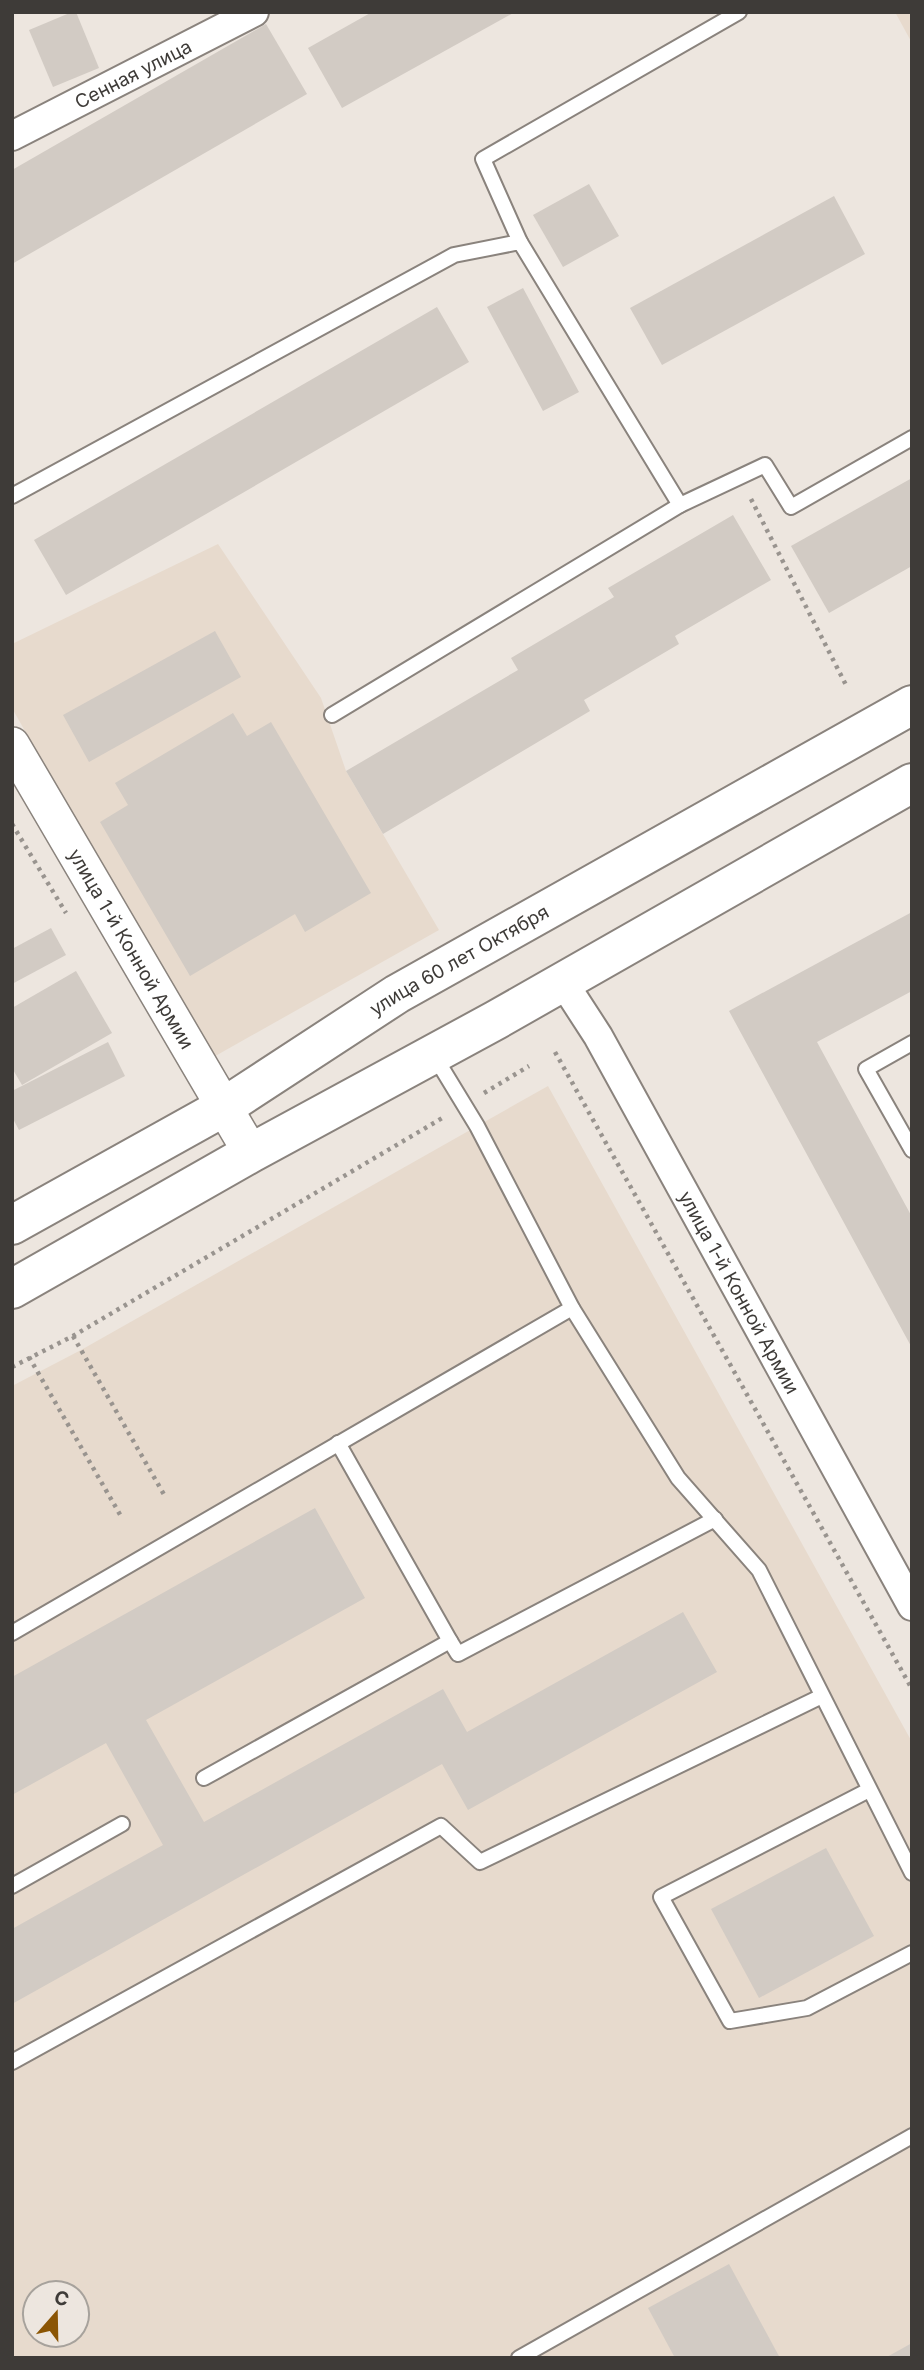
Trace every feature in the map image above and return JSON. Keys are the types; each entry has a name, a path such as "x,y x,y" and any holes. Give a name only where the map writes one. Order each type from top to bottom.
{"main road":[{"name":"улица 60 лет Октября","path":"12,1225 224,1107 397,994 912,705"},
{"path":"12,1289 251,1153 563,982 912,783"}],"street":[{"name":"Сенная улица","path":"12,136 254,12"},
{"name":"улица 1-й Конной Армии","path":"12,746 251,1153"},
{"name":"улица 1-й Конной Армии","path":"563,982 598,1037 912,1606"}],"lane":[{"path":"680,505 520,242 483,159 739,12"},
{"path":"12,496 454,255 520,242"},
{"path":"332,715 680,505 765,466 791,507 912,439"},
{"path":"912,1042 866,1069 912,1150"},
{"path":"432,1053 465,1105 572,1308 678,1478 760,1570 912,1873"},
{"path":"12,1633 572,1308"},
{"path":"338,1443 458,1654 715,1519"},
{"path":"204,1778 450,1641"},
{"path":"12,2062 441,1826 480,1862 822,1696"},
{"path":"869,1790 661,1897 730,2021 807,2008 912,1953"},
{"path":"12,1886 122,1824"},
{"path":"519,2358 912,2136"}],"path":[{"path":"740,477 846,685"},
{"path":"555,1052 912,1689"},
{"path":"12,1367 73,1336 529,1066"},
{"path":"73,1336 166,1498"},
{"path":"29,1357 122,1518"}],"shaded area":[{"path":"895,12 912,12 912,43"},
{"path":"218,544 321,698 346,771 439,930 210,1059 12,708 12,644"},
{"path":"548,1086 912,1742 912,2358 12,2358 12,1386 81,1350"}],"building":[{"path":"76,12 99,68 53,87 29,30"},
{"path":"372,12 515,12 342,108 308,48"},
{"path":"266,24 307,94 12,264 12,170"},
{"path":"589,184 619,236 563,267 533,215"},
{"path":"834,196 865,254 662,365 630,308"},
{"path":"523,288 579,392 543,411 487,307"},
{"path":"437,307 469,362 66,595 34,540"},
{"path":"912,478 912,566 829,613 791,546"},
{"path":"733,515 771,580 675,636 679,644 584,700 590,711 383,834 346,771 518,670 511,658 614,597 608,588"},
{"path":"215,631 241,677 89,762 63,715"},
{"path":"233,713 247,736 271,722 371,893 305,932 295,914 190,976 100,822 128,805 115,783"},
{"path":"912,912 912,991 817,1042 912,1217 912,1348 729,1011"},
{"path":"51,928 66,955 12,984 12,949"},
{"path":"76,971 112,1033 22,1085 12,1068 12,1008"},
{"path":"108,1042 125,1076 19,1130 12,1117 12,1091"},
{"path":"315,1508 365,1598 146,1720 204,1822 443,1689 467,1732 683,1612 717,1672 468,1810 442,1764 12,2004 12,1929 163,1845 106,1743 12,1795 12,1677"},
{"path":"826,1848 874,1936 759,1998 711,1909"},
{"path":"729,2264 780,2358 675,2358 648,2308"},
{"path":"912,2343 912,2358 885,2358"}]}
